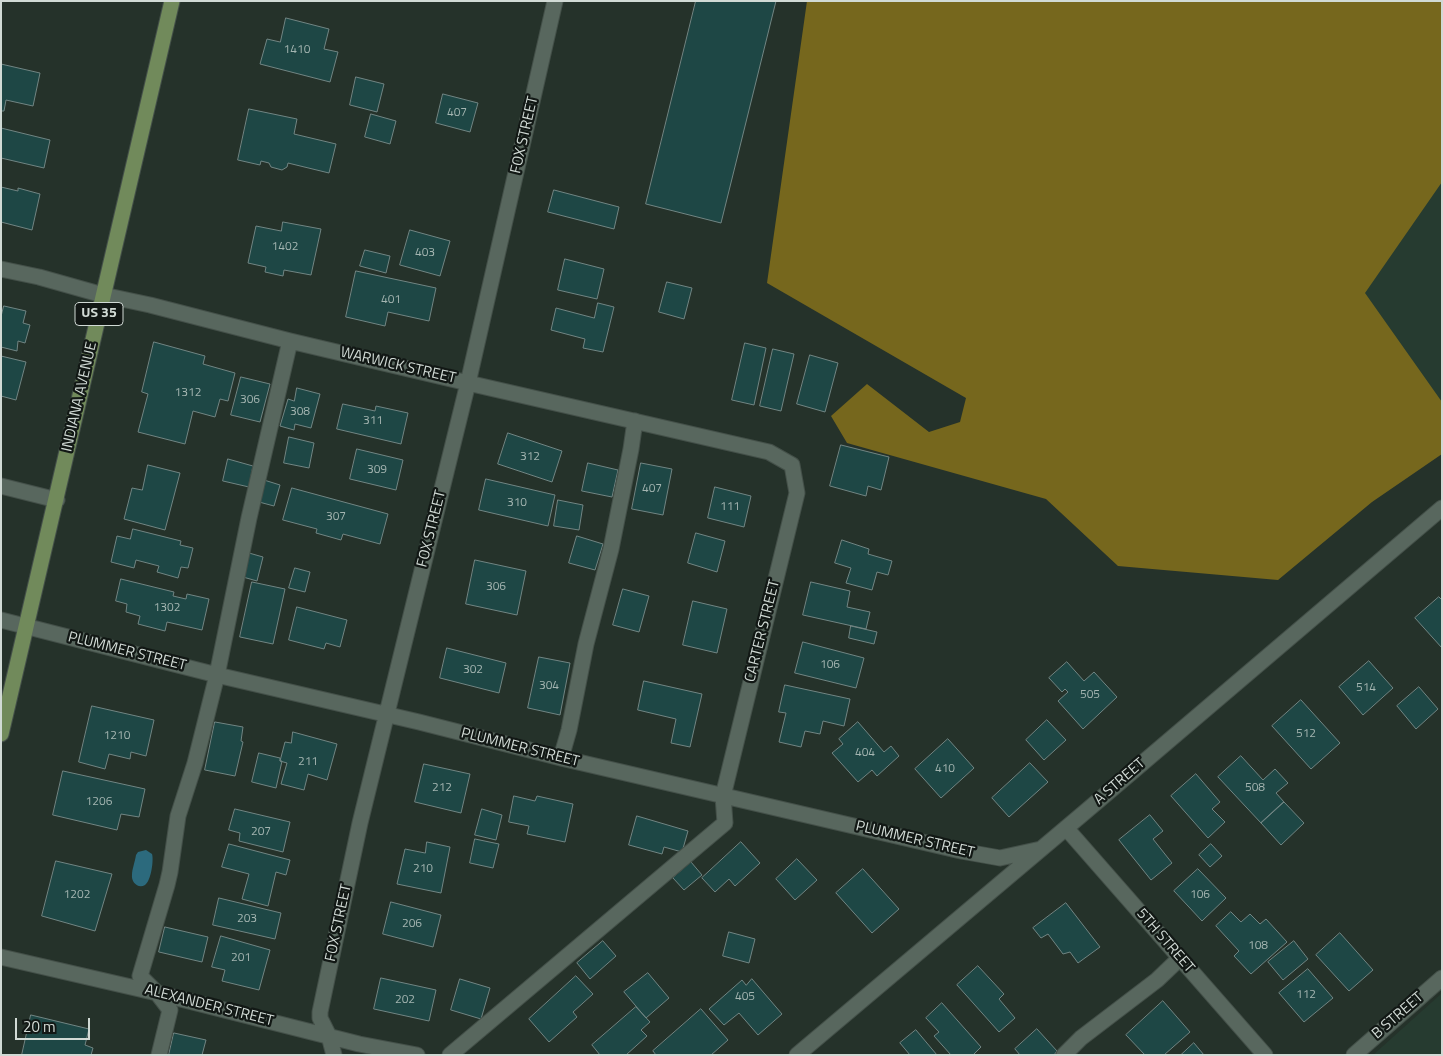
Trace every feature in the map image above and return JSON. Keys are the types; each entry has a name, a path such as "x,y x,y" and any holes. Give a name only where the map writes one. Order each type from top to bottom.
{"main road":[{"name":"INDIANA AVENUE","path":"1,734 172,1"}],"street":[{"name":"FOX STREET","path":"334,1055 329,1036 320,1018 320,1012 360,823 468,383 556,1"},
{"name":"WARWICK STREET","path":"1,269 290,341 769,452 792,465"},
{"path":"159,1055 170,1010 140,976 167,886 178,816 195,763 217,675 249,518 290,341"},
{"path":"561,758 569,730 586,644 611,548 635,421"},
{"name":"CARTER STREET","path":"450,1055 725,824 723,796 796,493 792,465"},
{"path":"1,486 57,500"},
{"name":"A STREET","path":"797,1055 1442,508"},
{"name":"PLUMMER STREET","path":"1,620 217,675 345,704 561,758 961,851 1000,858 1041,849"},
{"name":"5TH STREET","path":"1066,828 1265,1055"},
{"name":"ALEXANDER STREET","path":"1,957 359,1044 417,1055"},
{"path":"1064,1055 1081,1038 1157,980 1180,958"},
{"name":"B STREET","path":"1354,1055 1442,978"}],"shaded area":[{"path":"807,1 1442,1 1442,182 1365,293 1442,402 1442,454 1372,502 1278,580 1118,566 1046,499 847,443 831,416 867,384 929,432 960,422 966,398 767,283"},
{"path":"1442,163 1442,440 1305,283"},
{"path":"1442,993 1442,1055 1373,1055"}],"water":[{"path":"146,850 152,854 152,870 147,883 140,886 132,878 132,870 138,852"}],"building":[{"path":"696,1 776,1 721,223 646,204"},
{"path":"286,18 329,29 324,49 338,52 330,82 260,64 267,39 280,42"},
{"path":"1,64 40,73 33,106 6,100 4,111 1,111"},
{"path":"356,77 384,84 377,112 350,105"},
{"path":"443,94 478,103 470,132 436,123"},
{"path":"249,109 297,119 294,134 336,144 329,173 288,163 287,167 282,170 271,167 269,163 261,161 260,165 238,160"},
{"path":"371,114 396,121 390,144 365,137"},
{"path":"1,128 50,140 44,168 1,158"},
{"path":"1,187 18,191 18,188 40,194 32,230 1,222"},
{"path":"554,190 619,207 614,229 548,212"},
{"path":"283,222 321,229 311,275 284,270 283,276 265,272 266,267 248,263 256,226 281,231"},
{"path":"410,230 450,241 440,276 400,265"},
{"path":"365,250 390,256 386,273 360,266"},
{"path":"565,259 604,269 597,299 558,290"},
{"path":"356,271 436,288 429,321 388,312 385,326 346,317"},
{"path":"667,282 692,288 684,319 659,312"},
{"path":"598,303 614,307 603,352 583,348 585,339 551,330 556,308 594,318"},
{"path":"4,306 26,311 23,323 30,325 25,343 18,341 17,351 1,347 1,317"},
{"path":"154,342 205,356 203,364 235,373 228,401 220,399 215,417 193,411 185,444 138,432 148,394 142,392"},
{"path":"745,343 766,348 754,405 732,400"},
{"path":"773,349 794,354 781,411 760,406"},
{"path":"810,355 838,363 825,412 797,404"},
{"path":"1,356 26,362 16,400 1,396"},
{"path":"241,377 270,384 260,422 231,415"},
{"path":"297,388 320,394 311,428 295,424 294,430 280,426 288,399 294,401"},
{"path":"343,404 375,411 376,406 408,413 401,444 337,429"},
{"path":"508,433 562,451 552,482 498,464"},
{"path":"289,437 314,443 309,468 284,463"},
{"path":"841,445 889,457 881,490 868,486 866,496 830,486"},
{"path":"357,449 403,460 396,490 350,479"},
{"path":"228,459 253,466 249,487 223,481"},
{"path":"588,463 618,470 612,497 582,491"},
{"path":"641,463 672,469 663,515 632,509"},
{"path":"148,465 180,473 165,530 124,519 132,488 142,490"},
{"path":"486,479 555,495 548,526 479,510"},
{"path":"264,480 280,485 274,506 259,502"},
{"path":"715,487 751,496 744,527 708,518"},
{"path":"292,488 388,514 380,544 343,534 341,540 316,533 317,529 283,520"},
{"path":"558,500 583,505 579,530 554,526"},
{"path":"133,529 181,541 180,545 193,548 188,568 181,567 178,578 157,572 159,566 136,560 134,568 111,562 117,536 130,539"},
{"path":"696,533 725,541 717,572 688,563"},
{"path":"577,536 603,544 595,570 569,563"},
{"path":"842,540 869,549 868,554 892,561 888,575 877,572 872,590 846,583 851,568 835,563"},
{"path":"249,553 263,557 257,581 243,577"},
{"path":"475,560 526,571 517,615 466,604"},
{"path":"295,568 310,572 305,592 289,588"},
{"path":"121,579 174,592 173,596 186,599 187,594 209,599 202,630 167,622 165,631 138,624 140,616 126,612 127,604 116,601"},
{"path":"252,582 285,589 273,644 240,637"},
{"path":"811,582 850,591 847,607 870,612 866,629 803,615"},
{"path":"623,589 649,596 639,632 613,625"},
{"path":"1439,597 1442,600 1442,648 1415,618"},
{"path":"693,601 727,609 717,653 683,645"},
{"path":"297,607 347,620 340,647 326,643 324,649 289,640"},
{"path":"851,626 877,632 874,644 849,638"},
{"path":"803,642 864,658 856,688 795,673"},
{"path":"447,648 506,663 499,693 440,678"},
{"path":"539,657 570,663 560,715 528,708"},
{"path":"1369,661 1393,688 1363,715 1339,687"},
{"path":"1067,662 1084,681 1094,672 1117,697 1083,729 1058,701 1068,692 1065,689 1062,692 1049,678"},
{"path":"644,681 702,694 690,747 671,743 676,719 638,710"},
{"path":"785,685 850,699 844,726 823,721 820,734 805,731 801,747 779,742 786,713 779,712"},
{"path":"1419,687 1438,709 1416,729 1397,706"},
{"path":"1301,700 1340,743 1311,769 1272,726"},
{"path":"92,706 154,720 146,756 131,752 130,759 109,754 105,769 79,762"},
{"path":"1047,720 1066,740 1044,760 1026,740"},
{"path":"215,722 243,727 241,741 243,742 235,776 205,770"},
{"path":"858,722 884,752 891,746 899,756 877,776 872,770 858,782 832,753 843,744 839,739"},
{"path":"293,732 337,744 327,780 308,774 304,790 281,784 287,763 280,761 285,742 291,743"},
{"path":"948,739 974,768 941,798 915,769"},
{"path":"259,753 280,758 280,761 282,761 276,788 252,782"},
{"path":"1241,756 1263,780 1275,769 1288,783 1276,793 1284,802 1261,823 1218,777"},
{"path":"1030,763 1048,782 1009,817 992,798"},
{"path":"424,764 470,774 461,813 415,802"},
{"path":"63,771 145,789 139,817 121,814 117,830 53,815"},
{"path":"1196,774 1220,802 1212,809 1225,822 1208,838 1171,796"},
{"path":"514,796 535,801 537,796 573,804 565,842 527,834 529,826 509,822"},
{"path":"1284,802 1304,823 1281,845 1261,823"},
{"path":"235,809 290,822 283,852 239,841 240,833 229,830"},
{"path":"482,809 502,815 496,840 475,835"},
{"path":"1150,815 1163,831 1153,839 1172,863 1151,880 1119,840"},
{"path":"637,816 688,831 682,852 664,847 662,854 629,845"},
{"path":"475,839 499,844 493,868 470,863"},
{"path":"427,842 450,847 441,893 397,884 405,849 425,853"},
{"path":"741,842 760,863 735,886 729,879 715,892 702,878"},
{"path":"229,844 290,860 286,875 276,872 268,906 242,899 249,874 222,867"},
{"path":"1211,844 1222,856 1210,867 1199,855"},
{"path":"797,859 817,880 795,900 776,879"},
{"path":"56,861 112,874 95,931 42,916"},
{"path":"691,862 702,875 684,890 673,878"},
{"path":"863,869 899,909 872,933 836,893"},
{"path":"1198,869 1226,898 1202,921 1174,891"},
{"path":"219,898 281,913 275,939 213,925"},
{"path":"391,902 441,915 433,947 383,934"},
{"path":"1066,903 1100,947 1078,963 1070,952 1063,954 1048,934 1041,938 1033,928"},
{"path":"1231,912 1241,922 1250,914 1260,924 1266,919 1287,942 1251,974 1234,956 1239,951 1216,926"},
{"path":"165,927 208,937 202,962 159,952"},
{"path":"729,932 755,939 749,963 723,956"},
{"path":"1340,933 1373,970 1349,991 1316,955"},
{"path":"221,936 270,950 259,990 222,981 225,970 212,967"},
{"path":"603,941 616,956 590,979 577,963"},
{"path":"1294,941 1308,959 1283,980 1268,962"},
{"path":"978,966 1004,994 999,999 1015,1018 999,1032 957,985"},
{"path":"1308,969 1333,998 1304,1022 1279,993"},
{"path":"648,973 669,998 646,1018 624,992"},
{"path":"576,976 593,994 573,1012 577,1017 549,1042 529,1019"},
{"path":"381,978 436,990 429,1021 374,1009"},
{"path":"460,979 490,988 481,1019 451,1010"},
{"path":"752,979 782,1014 758,1035 739,1013 724,1025 709,1009 742,980 746,985"},
{"path":"1163,1001 1190,1032 1164,1055 1145,1055 1126,1035"},
{"path":"942,1003 981,1047 973,1055 951,1055 934,1036 939,1032 926,1018"},
{"path":"636,1007 650,1022 641,1030 647,1036 626,1055 600,1055 592,1045"},
{"path":"701,1009 728,1040 711,1055 656,1055 653,1051"},
{"path":"31,1015 89,1029 85,1045 93,1048 91,1055 22,1055"},
{"path":"1037,1029 1057,1051 1054,1055 1020,1055 1015,1049"},
{"path":"916,1030 937,1055 910,1055 900,1043"},
{"path":"174,1033 206,1040 202,1055 169,1055"},
{"path":"1194,1043 1204,1055 1181,1055"}]}
